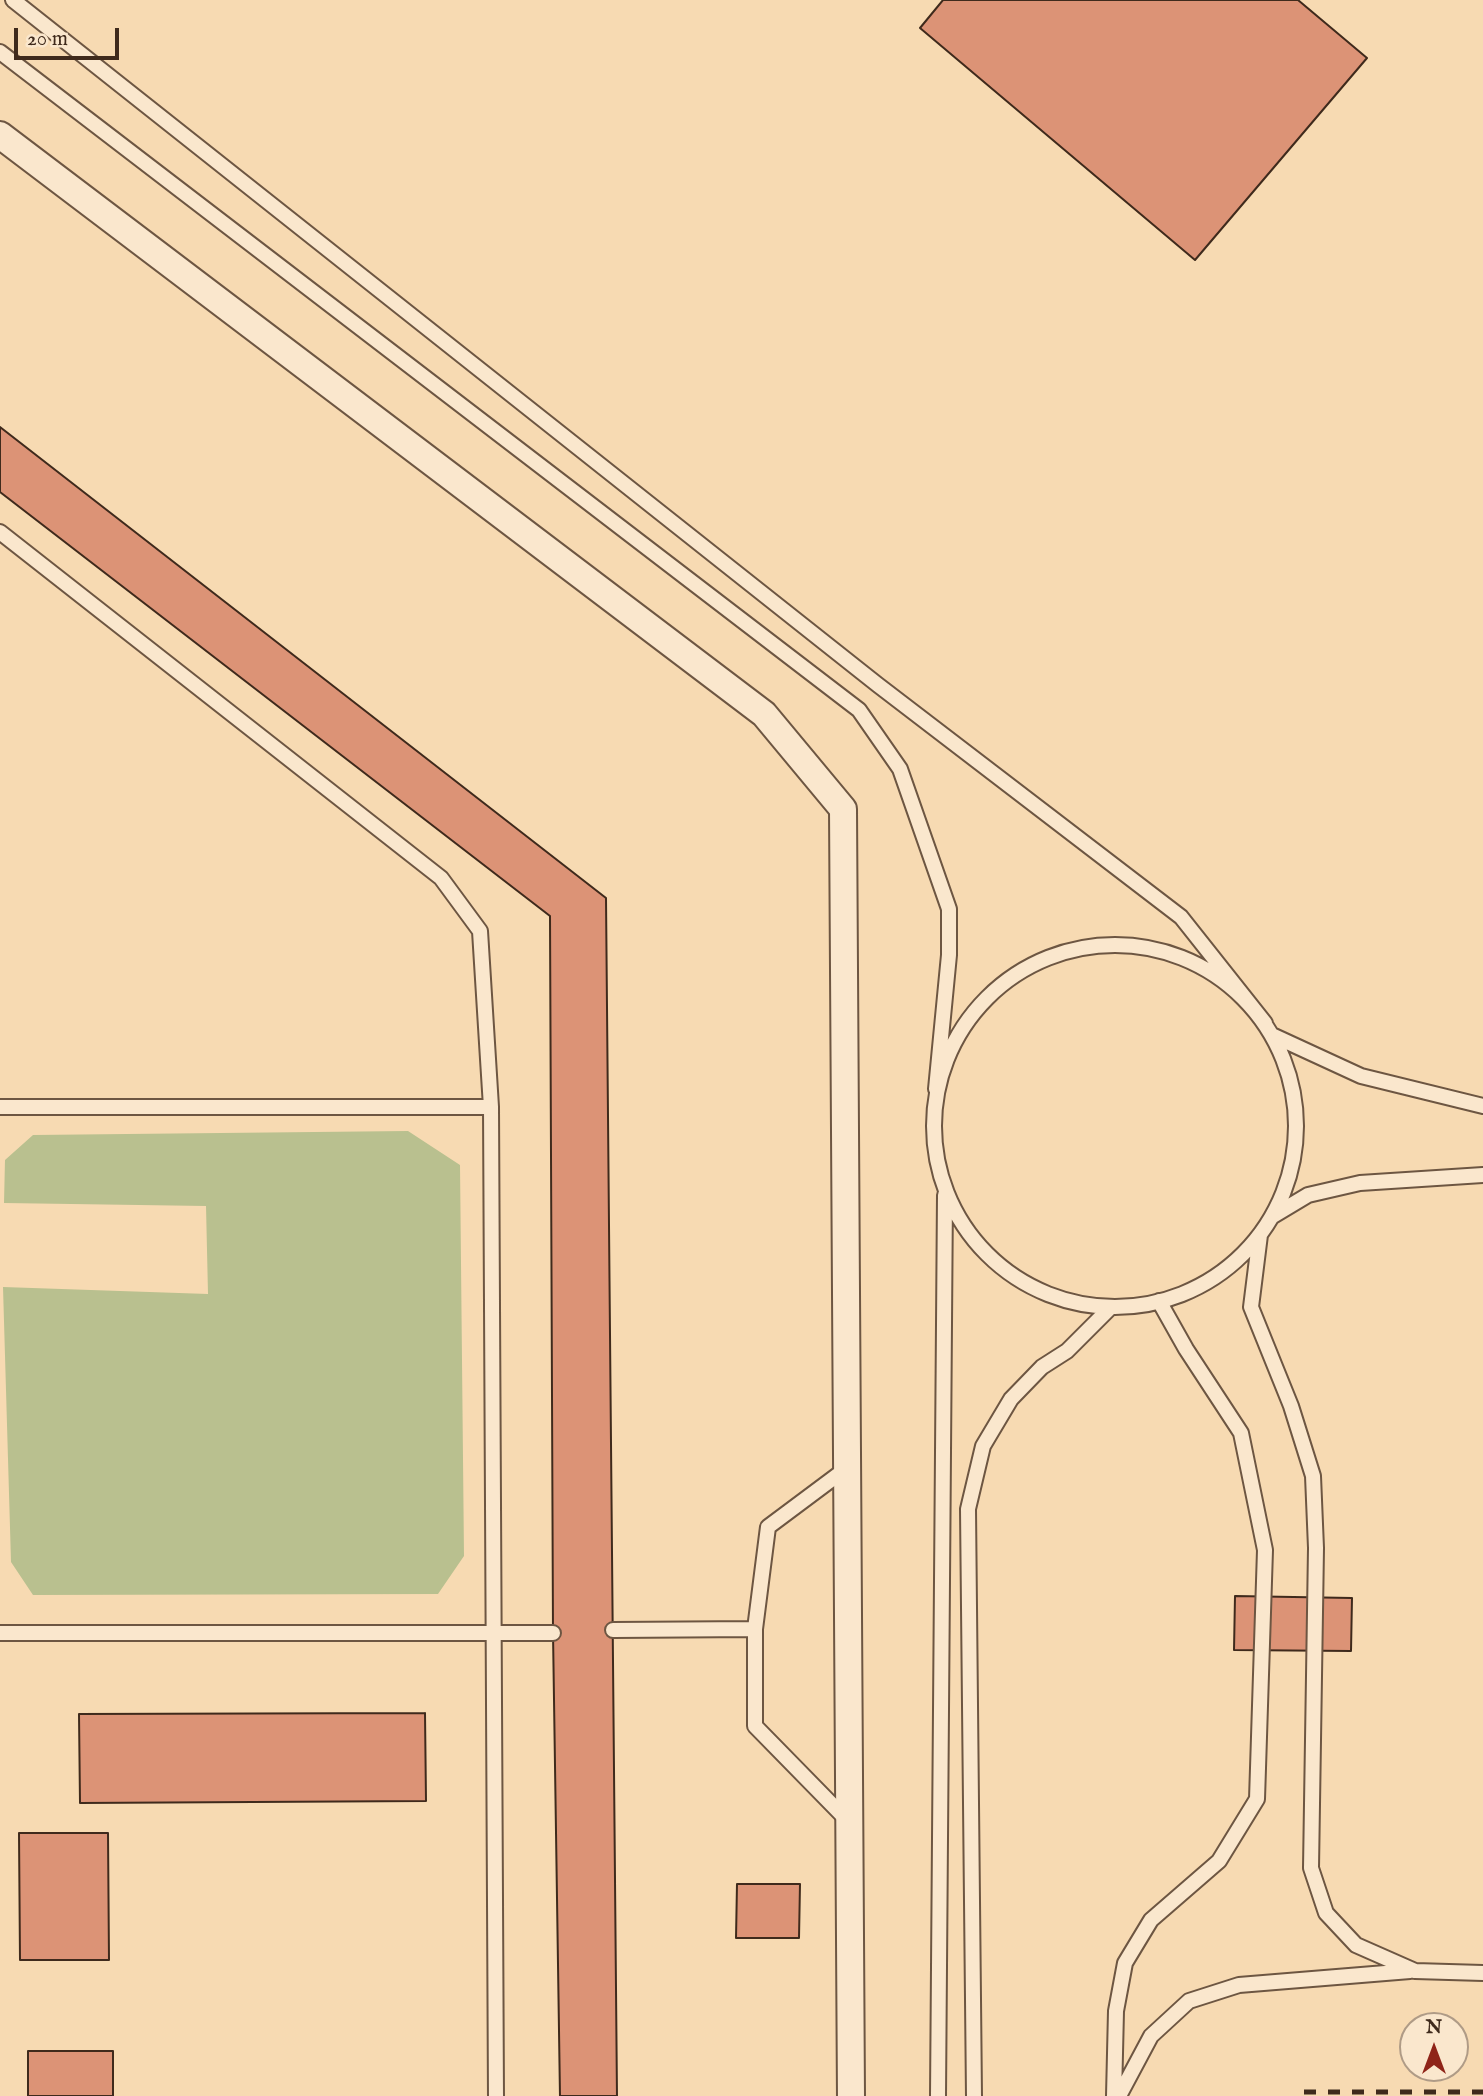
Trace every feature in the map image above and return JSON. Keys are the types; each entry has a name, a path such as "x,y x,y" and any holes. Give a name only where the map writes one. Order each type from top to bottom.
{"street":[{"path":"0,135 764,713 843,808 851,2096"}],"lane":[{"path":"13,0 878,685 1181,917 1269,1029 1288,1069 1296,1107 1296,1144 1291,1169 1273,1216 1260,1235 1216,1277 1159,1301 1111,1307 1076,1303 1053,1296 1011,1275 984,1252 962,1225 945,1194"},
{"path":"0,52 859,710 900,769 949,909 949,955 933,1142 945,1194 938,2096"},
{"path":"0,532 441,878 480,932 491,1107 496,2096"},
{"path":"936,1089 955,1040 986,998 1029,966 1079,948 1132,945 1183,958 1229,984 1269,1029 1361,1076 1483,1106"},
{"path":"0,1107 491,1107"},
{"path":"1273,1216 1308,1195 1360,1183 1483,1175"},
{"path":"1260,1235 1251,1307 1291,1406 1313,1476 1316,1548 1311,1868 1326,1913 1356,1945 1415,1971"},
{"path":"1116,2096 1116,2011 1125,1963 1151,1920 1219,1861 1257,1799 1265,1550 1241,1433 1186,1349 1159,1301"},
{"path":"974,2096 968,1509 983,1446 1011,1399 1042,1367 1067,1351 1111,1307"},
{"path":"846,1468 768,1527 755,1629 755,1726 849,1822"},
{"path":"613,1630 755,1629"},
{"path":"0,1633 494,1636 553,1633"},
{"path":"1116,2096 1151,2036 1189,2001 1239,1985 1415,1971 1483,1973"}],"green space":[{"path":"408,1131 460,1165 464,1556 438,1594 33,1595 11,1562 3,1287 208,1294 206,1206 4,1203 5,1160 33,1135"}],"building":[{"path":"943,0 1298,0 1367,58 1195,260 920,28"},
{"path":"0,427 606,898 617,2096 560,2096 553,1633 550,916 0,492"},
{"path":"1235,1596 1352,1598 1351,1651 1234,1650"},
{"path":"425,1713 426,1801 80,1803 79,1714"},
{"path":"19,1833 108,1833 109,1960 20,1960"},
{"path":"737,1884 800,1884 799,1938 736,1938"},
{"path":"28,2051 113,2051 113,2096 28,2096"}],"railway":[{"path":"1304,2092 1483,2092"}]}
